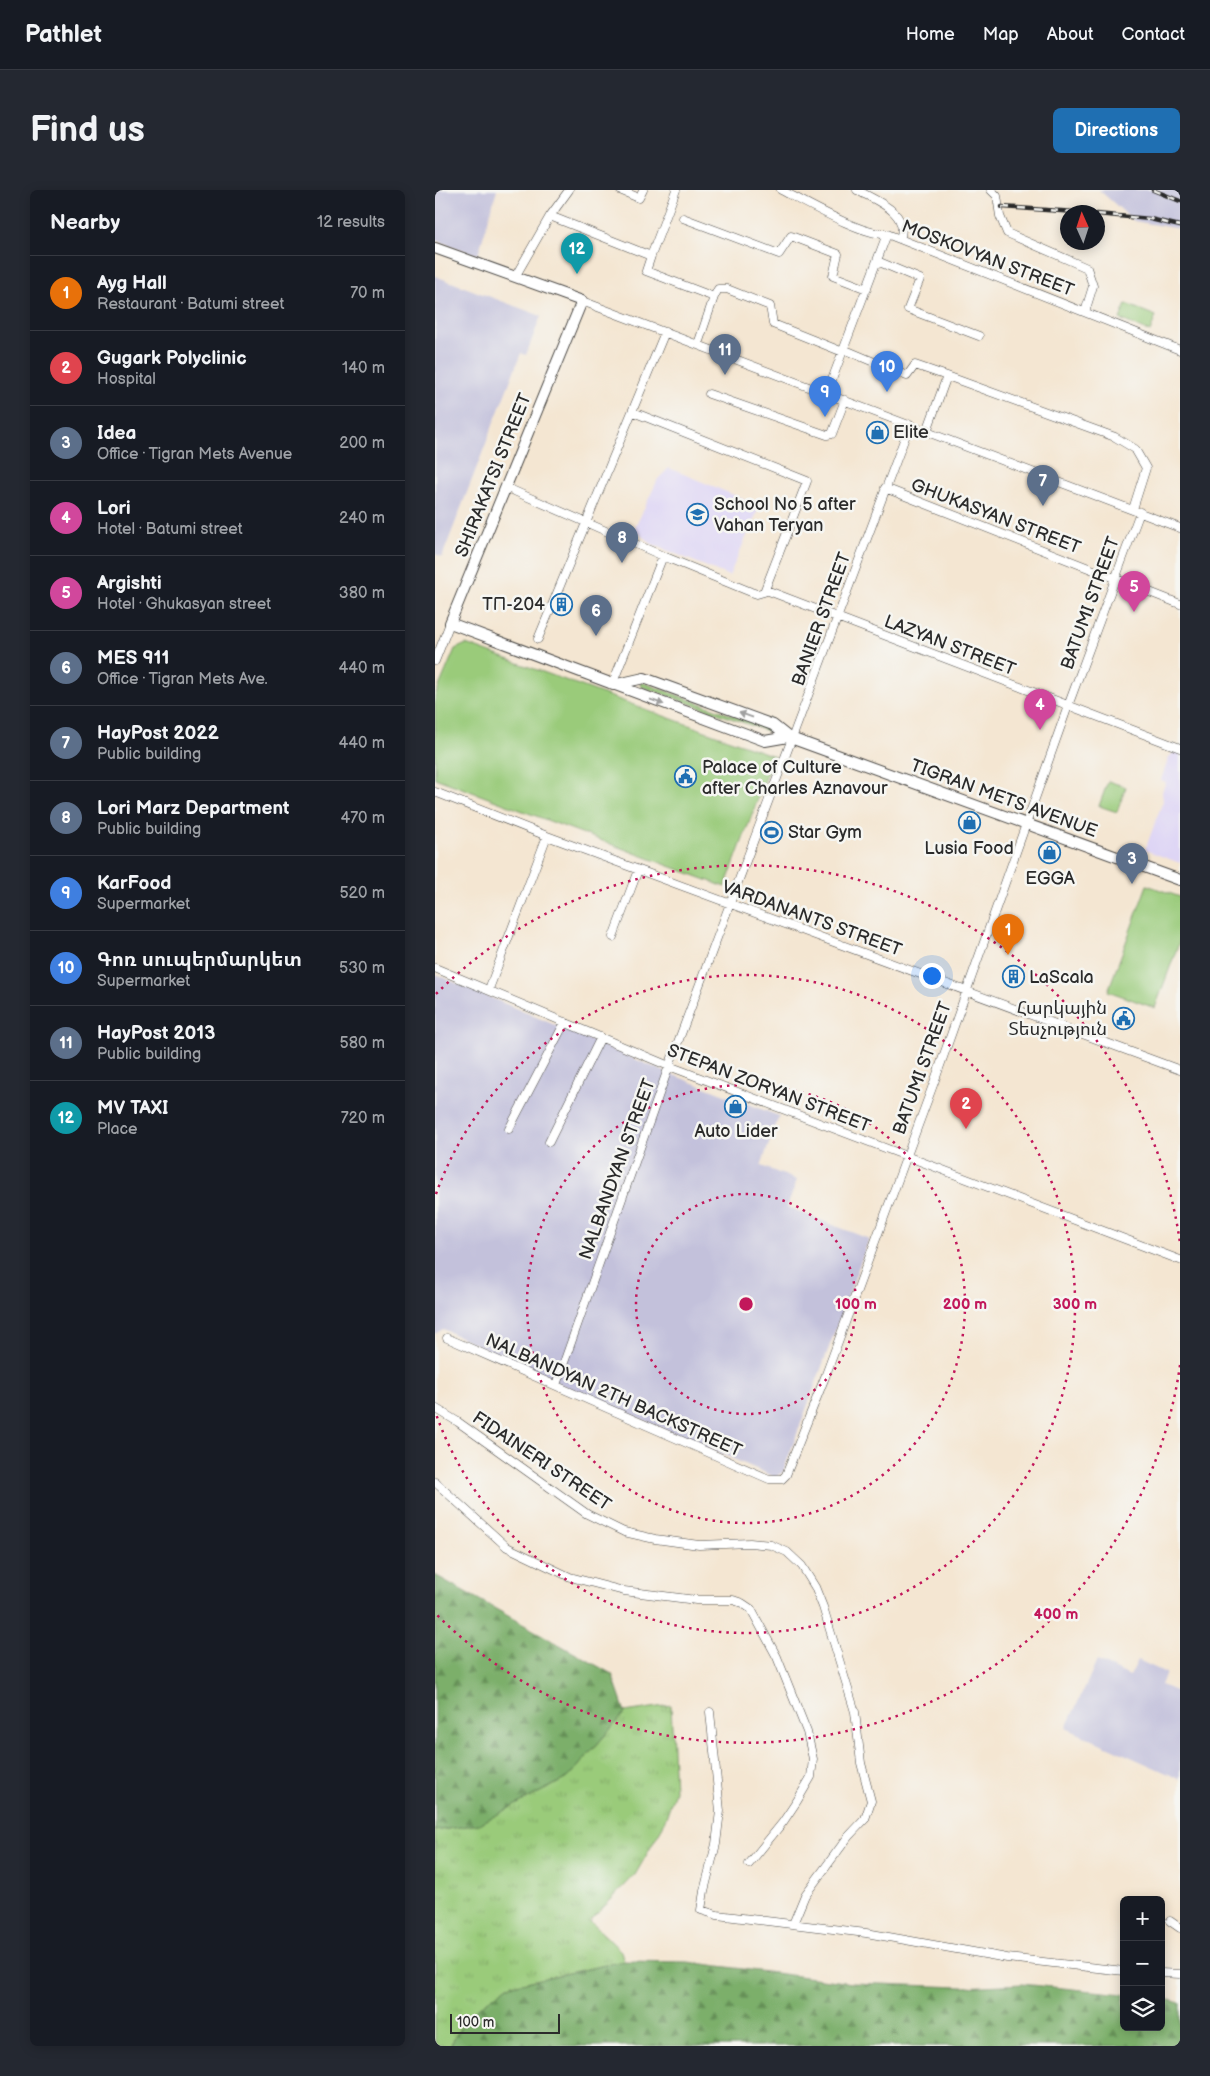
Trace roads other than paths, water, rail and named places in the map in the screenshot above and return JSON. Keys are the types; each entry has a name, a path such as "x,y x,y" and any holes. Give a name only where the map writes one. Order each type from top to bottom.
{"main road":[{"path":"435,248 583,302"},
{"name":"SHIRAKATSI STREET","path":"450,623 583,302"},
{"path":"450,623 612,685"},
{"name":"TIGRAN METS AVENUE","path":"612,685 644,678 773,725 791,738 1180,880"},
{"name":"TIGRAN METS AVENUE","path":"612,685 765,741 791,738"}],"street":[{"path":"515,277 550,216 569,190"},
{"path":"620,190 639,198 643,190"},
{"path":"676,190 646,271 714,297"},
{"path":"781,190 878,235 887,234"},
{"path":"857,190 898,216 903,225 900,239"},
{"path":"991,190 997,196 1000,216 1007,233 1087,268 1093,286 1085,312"},
{"path":"550,216 651,256"},
{"path":"683,218 779,254 791,236 838,254 833,276 867,289"},
{"name":"MOSKOVYAN STREET","path":"827,393 887,234 1180,350"},
{"path":"877,262 920,279 908,309 979,336"},
{"path":"698,344 718,289 727,289 770,306 773,324 843,350"},
{"path":"583,302 910,424 1180,528"},
{"path":"538,639 665,332"},
{"name":"BATUMI STREET","path":"769,1479 782,1480 786,1475 825,1377 1115,578 1137,511 1146,468 1135,449 1115,437 915,365 907,376 843,350"},
{"path":"927,431 947,376"},
{"path":"709,394 827,435 832,434 845,400"},
{"path":"633,412 807,481 766,590"},
{"name":"BANIER STREET","path":"791,738 910,424"},
{"name":"LAZYAN STREET","path":"505,487 751,592 760,594 766,590 1180,748"},
{"name":"GHUKASYAN STREET","path":"885,488 1180,604"},
{"path":"612,685 663,556"},
{"name":"SHIRAKATSI STREET","path":"435,661 450,623"},
{"name":"NALBANDYAN STREET","path":"556,1385 669,1066 731,904 791,738"},
{"name":"VARDANANTS STREET","path":"435,792 547,836 1180,1070"},
{"path":"489,989 547,836"},
{"path":"613,937 639,870"},
{"name":"STEPAN ZORYAN STREET","path":"435,968 669,1066 1180,1260"},
{"path":"509,1129 565,1022"},
{"path":"549,1142 601,1037"},
{"name":"NALBANDYAN 2TH BACKSTREET","path":"447,1338 769,1479"},
{"name":"FIDAINERI STREET","path":"435,1408 458,1422 587,1514 624,1532 655,1539 699,1544 750,1543 771,1545 787,1552 802,1566 815,1587 823,1606 855,1712 861,1763 871,1801 865,1819 848,1837 805,1895 793,1924"},
{"path":"435,1482 507,1547 570,1577 624,1591 696,1600 733,1600 751,1609 777,1657 807,1732 813,1759 811,1777 797,1800 783,1822 749,1864"},
{"path":"709,1712 720,1811 716,1844 703,1891 701,1910 717,1915 866,1933 1007,1958 1120,1971"},
{"path":"1170,1921 1180,1928"},
{"path":"1165,1973 1180,1974"}],"railway":[{"path":"1153,190 1180,201"},
{"path":"1002,207 1060,211"},
{"path":"1105,215 1150,219 1180,226"}],"place":[{"name":"MV TAXI","path":"577,274"},
{"name":"HayPost 2013","path":"725,375"},
{"name":"Գոռ սուպերմարկետ","path":"887,392"},
{"name":"KarFood","path":"825,417"},
{"name":"Elite","path":"877,432"},
{"name":"HayPost 2022","path":"1043,506"},
{"name":"School No 5 after Vahan Teryan","path":"698,514"},
{"name":"Lori Marz Department","path":"622,563"},
{"name":"ТП-204","path":"561,604"},
{"name":"Argishti","path":"1134,612"},
{"name":"MES 911","path":"596,636"},
{"name":"Lori","path":"1040,730"},
{"name":"Palace of Culture after Charles Aznavour","path":"686,777"},
{"name":"Lusia Food","path":"969,823"},
{"name":"Star Gym","path":"772,832"},
{"name":"EGGA","path":"1050,853"},
{"name":"Idea","path":"1132,884"},
{"name":"Ayg Hall","path":"1008,955"},
{"name":"LaScala","path":"1013,977"},
{"name":"Հարկային Տեսչություն","path":"1123,1018"},
{"name":"Auto Lider","path":"736,1106"},
{"name":"Gugark Polyclinic","path":"966,1129"}]}
